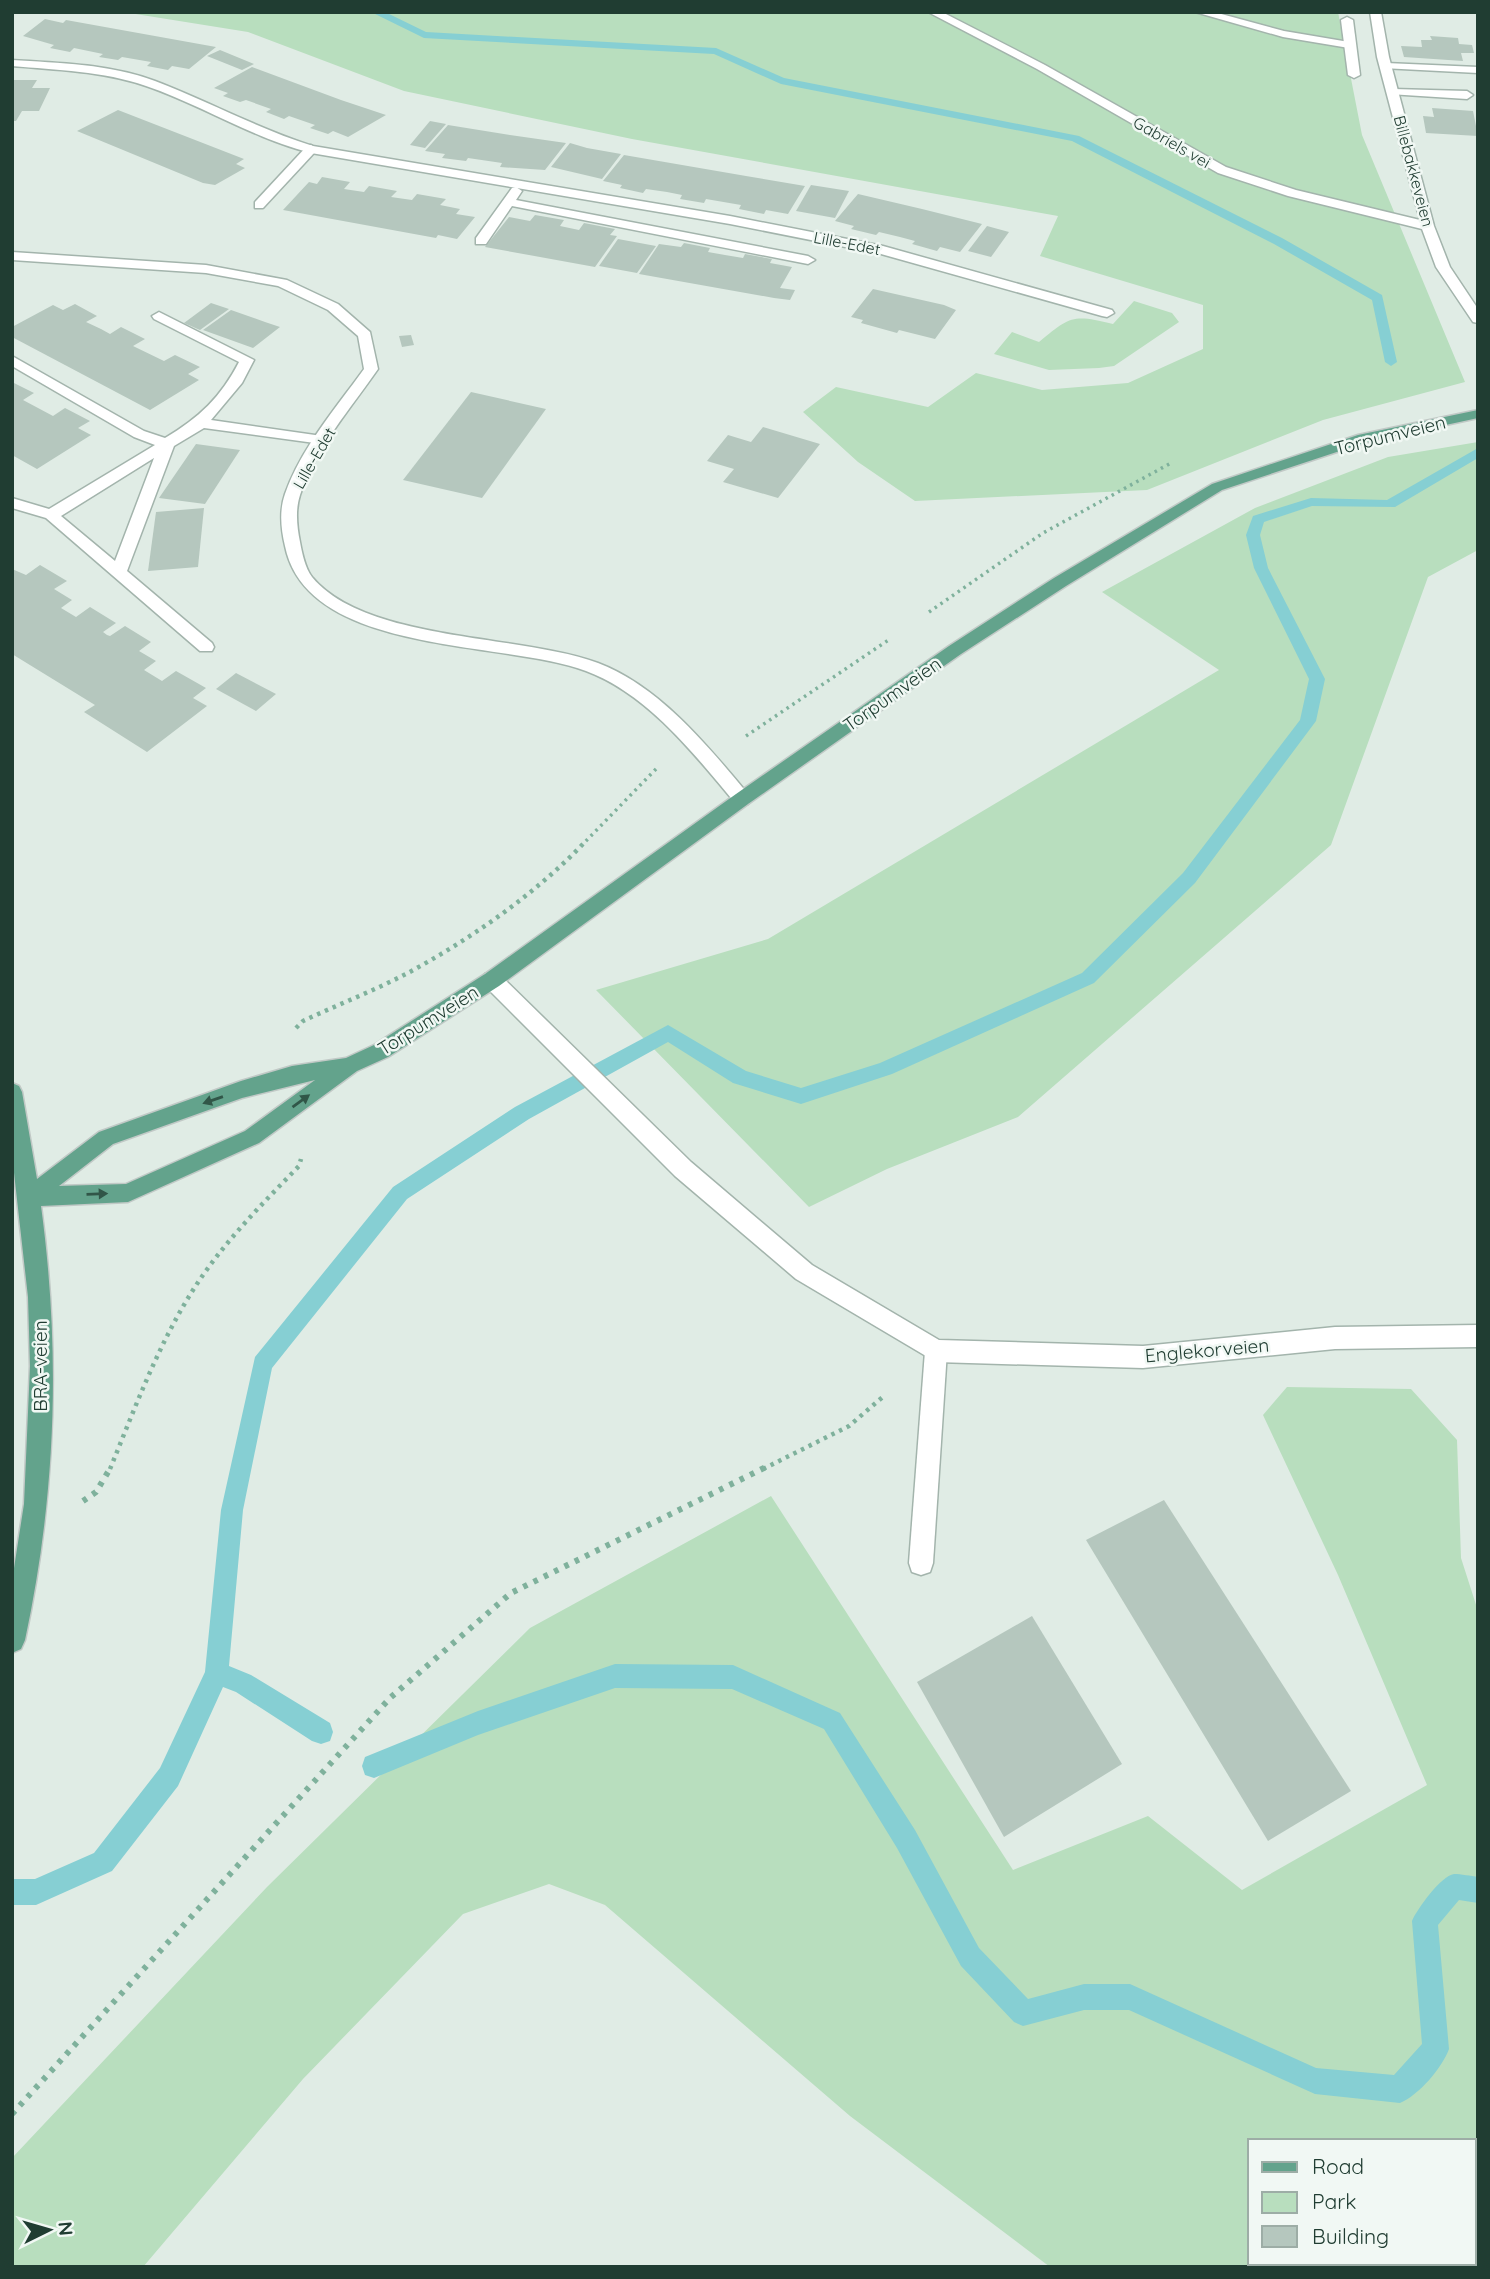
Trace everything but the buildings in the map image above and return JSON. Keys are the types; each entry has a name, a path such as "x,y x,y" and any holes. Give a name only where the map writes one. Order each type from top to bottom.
{"main road":[{"name":"Torpumveien","path":"29,1197 128,1193 252,1137 350,1065 381,1051 492,980 742,799 955,650 1059,582 1217,487 1363,438 1478,414"},
{"name":"Torpumveien","path":"29,1197 106,1138 254,1086 292,1075 350,1065"},
{"name":"BRA-veien","path":"12,1092 29,1197 39,1289 43,1367 37,1515 12,1640"}],"street":[{"name":"Gabriels vei","path":"933,12 1041,67 1222,170 1292,193 1428,226"},
{"path":"1200,12 1283,34 1349,46"},
{"name":"Billebakkeveien","path":"1375,12 1386,66 1428,226 1443,267 1478,319"},
{"path":"1346,20 1354,75"},
{"name":"Lille-Edet","path":"12,63 83,68 149,83 265,135 311,149 660,208 883,250 1107,313"},
{"path":"1386,66 1478,70"},
{"path":"1393,93 1467,95"},
{"path":"259,205 311,149"},
{"path":"481,241 522,184"},
{"path":"509,202 808,260"},
{"path":"645,228 660,208"},
{"name":"Lille-Edet","path":"12,256 206,269 282,283 333,307 365,335 371,369 322,439 293,492 288,519 293,550 307,582 327,599 354,614 400,628 546,654 593,667 630,687 706,754 742,799"},
{"path":"51,515 201,423 237,380 247,360 159,316"},
{"path":"12,360 139,434 167,444"},
{"path":"201,423 322,439"},
{"path":"118,573 167,444"},
{"path":"12,503 51,515 206,647"},
{"path":"492,980 683,1169 804,1272 936,1351 921,1563"},
{"name":"Englekorveien","path":"936,1351 1143,1357 1335,1338 1478,1336"}],"path":[{"path":"76,1505 96,1492 108,1474 155,1359 202,1277 239,1228 299,1166 303,1147"},
{"path":"12,2114 390,1698 511,1593 849,1426 936,1351"}],"green space":[{"path":"123,12 1338,12 1362,135 1465,382 1323,420 1147,490 915,501 858,462 803,412 836,387 928,407 976,373 1042,390 1128,383 1203,349 1203,305 1040,256 1058,216 632,139 404,91 248,32"},
{"path":"1134,301 1172,313 1179,322 1114,366 1049,370 994,354 1012,332 1039,342 1065,322 1080,318 1113,324"},
{"path":"1478,442 1478,550 1428,577 1331,845 1018,1117 887,1169 809,1207 596,990 768,939 1219,670 1102,592 1255,508 1388,457"},
{"path":"1287,1387 1411,1389 1457,1440 1461,1558 1478,1611 1478,2267 1050,2267 850,2116 605,1905 549,1884 463,1914 303,2079 143,2267 12,2267 12,2158 267,1887 530,1628 771,1496 1013,1870 1148,1816 1242,1890 1427,1785 1338,1575 1263,1415"}],"waterway":[{"path":"376,12 424,35 716,51 781,81 1075,138 1278,241 1378,298 1391,362"},
{"path":"217,1673 232,1510 262,1364 400,1193 522,1113 668,1033 740,1077 801,1096 885,1069 1088,978 1189,878 1308,721 1317,679 1261,568 1253,535 1258,519 1311,502 1390,504 1478,452"},
{"path":"12,1892 36,1892 103,1862 169,1777 217,1673"},
{"path":"217,1673 243,1683 321,1732"},
{"path":"374,1766 478,1723 615,1676 733,1677 832,1721 906,1839 970,1957 1023,2013 1084,1997 1130,1997 1315,2081 1400,2089 1436,2049 1425,1921 1454,1887 1478,1890"}]}
